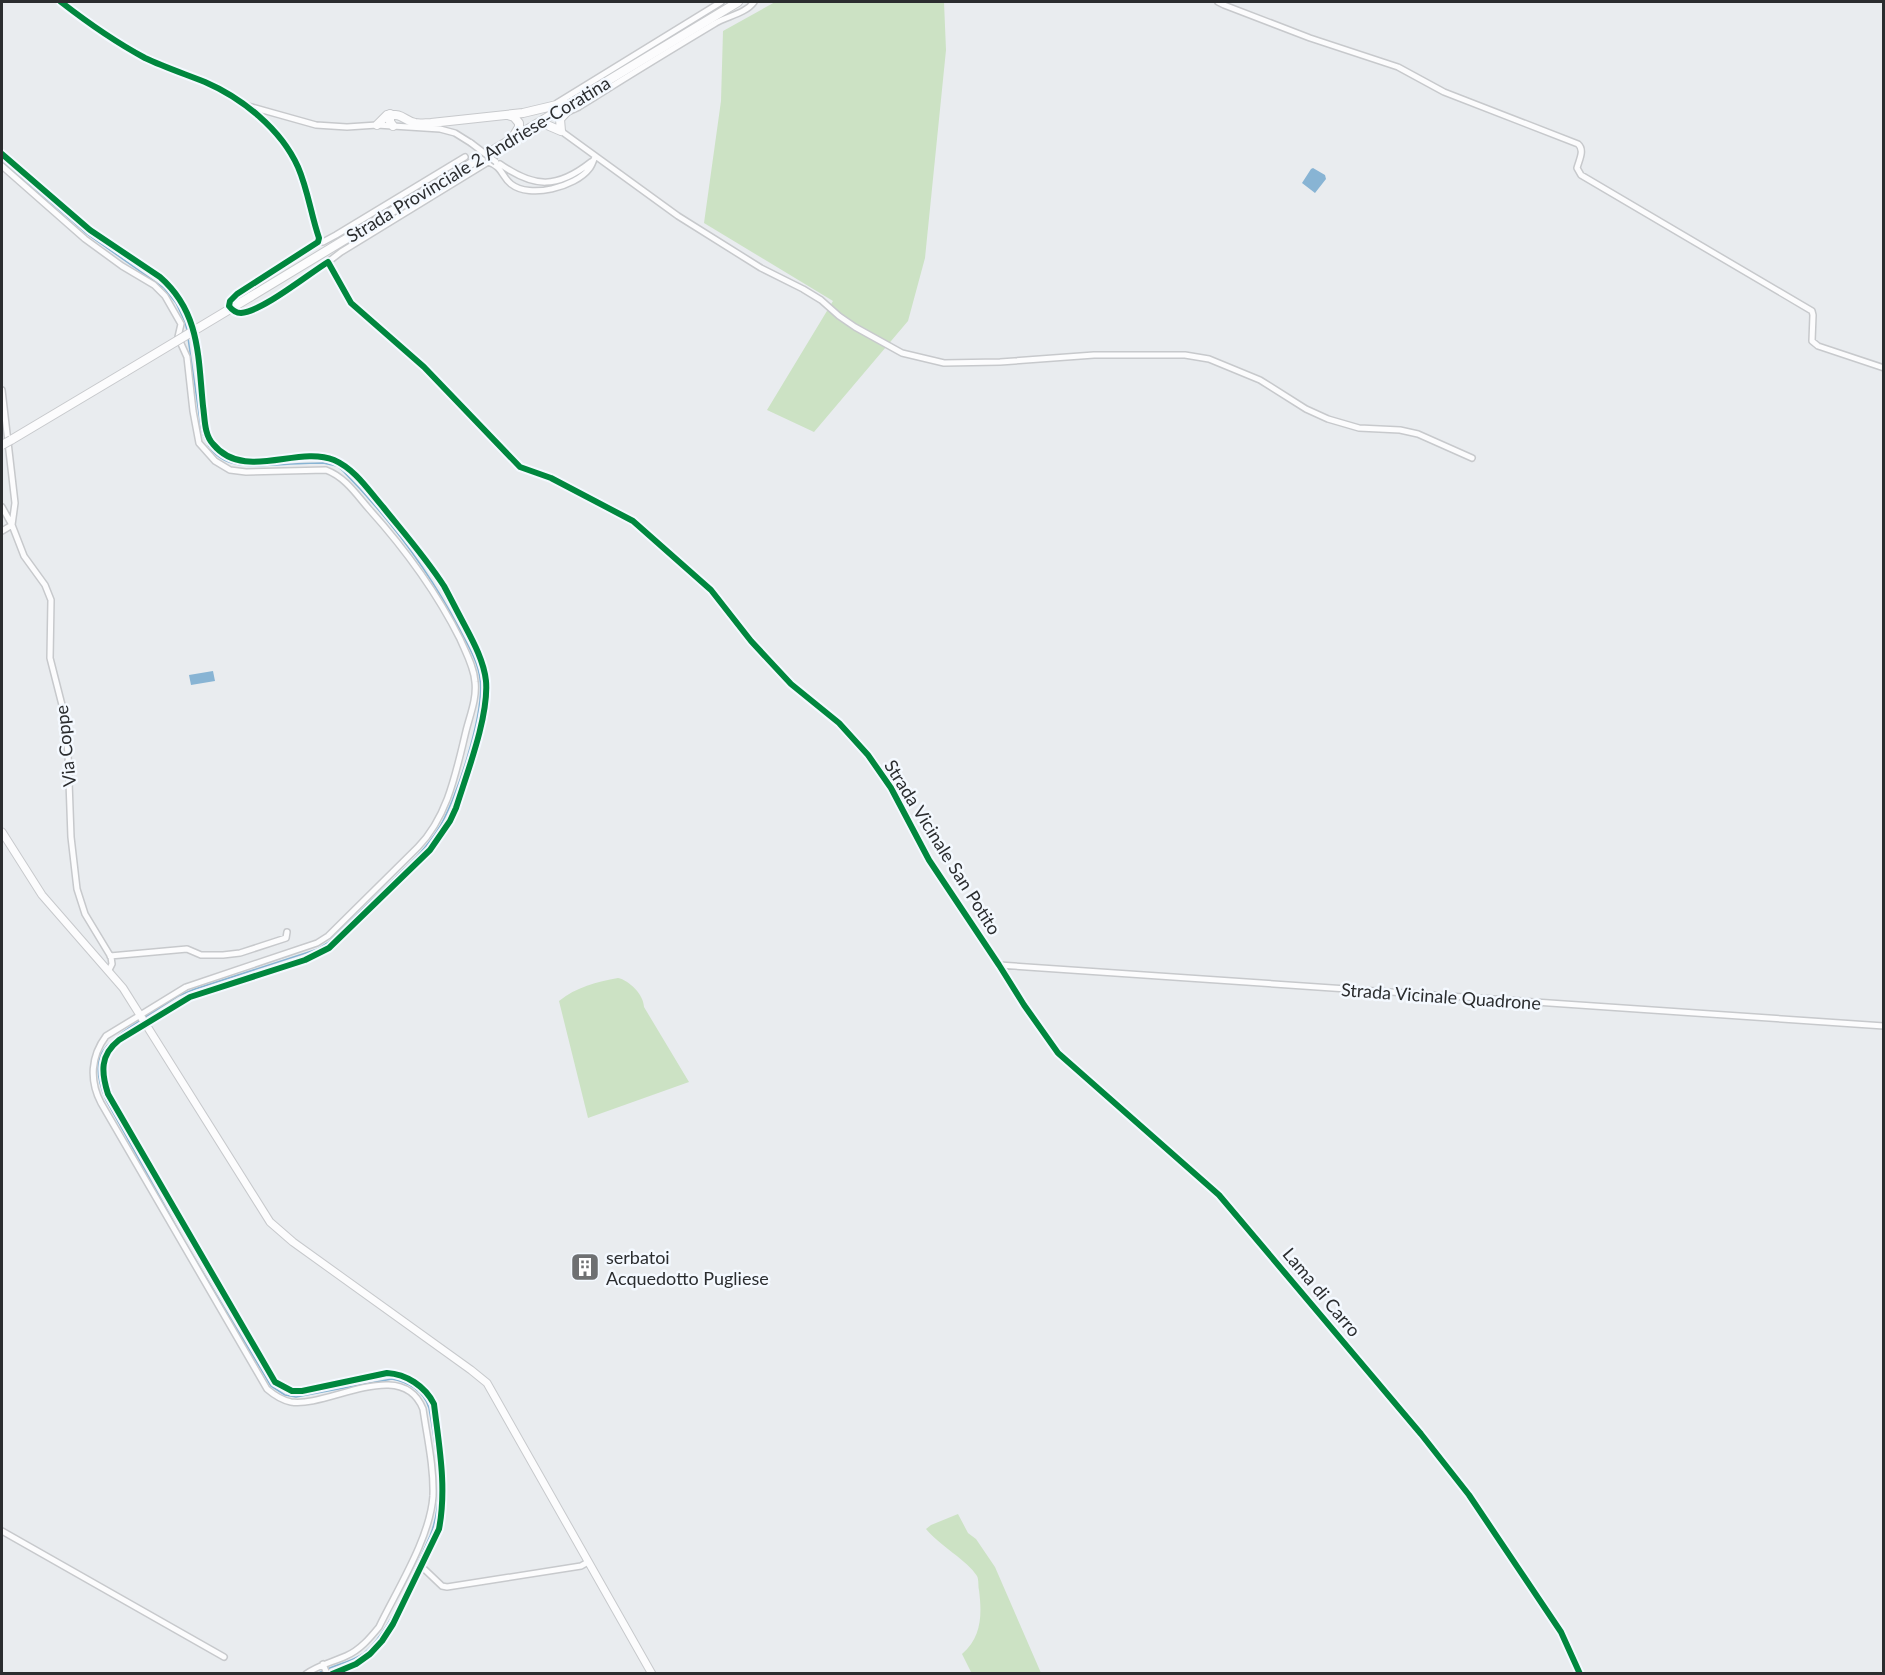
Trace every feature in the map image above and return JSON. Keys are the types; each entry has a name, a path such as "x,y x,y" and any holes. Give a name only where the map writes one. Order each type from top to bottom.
{"main road":[{"name":"Strada Provinciale 2 Andriese-Coratina","path":"2,446 738,2"},
{"path":"377,125 390,114 404,116 417,123 479,119 551,107 577,99"},
{"path":"532,126 547,125 561,131 560,118 577,99"},
{"path":"390,114 390,122 393,126"},
{"path":"507,114 519,123 511,139"},
{"path":"2,832 42,895 109,970 144,1018 239,1176 270,1222 284,1235 487,1383 652,1674"}],"street":[{"path":"61,2 94,28 145,58 208,83 246,105 256,114 283,143 297,166 319,238 318,242"},
{"path":"551,107 721,2"},
{"path":"565,113 579,107 718,22 741,12 754,2"},
{"path":"1218,2 1310,38 1398,67 1444,92 1578,144 1582,152 1577,168 1581,175 1812,311 1814,315 1812,341 1818,346 1884,368"},
{"path":"246,105 316,125 348,127 377,125 440,129 455,133 515,175 528,181 542,183 559,180 583,169 594,159"},
{"path":"561,131 594,159 678,216 761,268 821,300 855,327 902,352 944,363 1000,362 1094,355 1185,356 1209,359 1260,380 1306,409 1328,418 1359,428 1400,430 1418,434 1472,458"},
{"path":"2,154 90,230 169,285 192,321 206,429 214,446 231,458 240,461 258,462 320,457 335,461 351,470 420,553 443,586 469,633 483,666 486,689 483,714 459,799 450,821 430,850 329,948 305,960 190,997 144,1018 106,1036 98,1046 94,1057 93,1080 96,1093 267,1389 283,1399 300,1402 391,1384 409,1391 423,1409 433,1496 427,1528 418,1549 379,1627 370,1638 348,1655 323,1664 306,1674"},
{"path":"465,157 336,235 323,242 318,242 244,288 232,298 229,306 233,311 240,313 268,302 341,252 488,162 500,168 506,180 513,186 533,191 561,187 573,182 591,168 594,159"},
{"path":"2,166 85,239 120,265 153,285 165,296 181,324 178,337 187,357 199,442 214,461 230,470 258,472 326,470 337,474 399,543 434,592 451,622 476,681 455,777 444,809 424,840 378,887 317,943 186,987 110,1047 105,1059 105,1084 108,1094 275,1382 286,1389 302,1391 387,1373 397,1374 426,1392 434,1404 443,1481 439,1529 393,1624 382,1641 356,1664 332,1674"},
{"path":"28,189 35,182"},
{"path":"120,265 127,255"},
{"name":"Strada Vicinale San Potito","path":"328,262 351,303 424,367 520,467 551,478 633,521 711,590 751,641 791,684 839,723 868,755 891,788 929,860 999,965"},
{"path":"189,380 200,379"},
{"path":"2,390 15,503 12,525 2,531"},
{"path":"258,462 258,472"},
{"path":"363,502 372,495"},
{"name":"Via Coppe","path":"2,507 24,556 45,585 51,600 51,658 62,705 68,753 71,837 77,889 85,914 110,956"},
{"path":"434,592 443,586"},
{"path":"471,711 483,714"},
{"path":"378,887 385,895"},
{"path":"109,970 112,964 110,956 187,949 201,954 234,954 286,938 287,932"},
{"path":"263,961 266,972"},
{"name":"Strada Vicinale Quadrone","path":"999,965 1884,1026"},
{"name":"Lama di Carro","path":"999,965 1058,1053 1219,1195 1439,1456 1469,1495 1561,1632 1580,1674"},
{"path":"94,1057 105,1059"},
{"path":"153,1195 163,1190"},
{"path":"209,1292 219,1287"},
{"path":"283,1399 286,1389"},
{"path":"418,1400 426,1392"},
{"path":"2,1531 224,1657"},
{"path":"418,1549 427,1554"},
{"path":"421,1566 442,1586 447,1587 581,1566 588,1562"},
{"path":"323,1664 327,1674"}],"green space":[{"path":"775,2 944,2 946,50 925,258 908,321 814,432 767,410 833,301 704,223 721,101 723,31"},
{"path":"618,978 627,982 639,993 644,1007 689,1082 588,1118 559,1001 595,983"},
{"path":"958,1514 968,1533 976,1539 995,1567 1041,1673 972,1674 962,1654 974,1640 979,1625 978,1578 973,1570 926,1529"}],"water":[{"path":"1313,168 1325,175 1326,179 1315,193 1302,183"},
{"path":"213,671 215,681 191,685 189,675"}],"waterway":[{"path":"2,160 87,234 164,288 176,303 187,330"},
{"path":"145,1017 178,996 195,989 318,949 329,942 418,856 445,818 474,734 480,694 480,679 475,659 447,606 407,545 377,507 343,471 337,466 323,463 240,465 220,458 212,451 201,428 188,338"},
{"path":"141,1020 118,1036 102,1052 98,1071 100,1084 106,1100 186,1244 271,1386 285,1395 296,1397 392,1379 415,1388 427,1402 429,1408 437,1456 439,1489 435,1521 430,1536 402,1599 374,1643 359,1656 317,1674"}],"cycle path":[{"path":"61,2 102,32 145,58 205,82 233,97 259,116 291,153 304,185 319,238 318,242 237,294 230,301 229,306 233,310 241,313 261,306 328,262 351,303 424,367 520,467 551,478 633,521 711,590 751,641 791,684 839,723 868,755 891,788 929,860 1058,1053 1219,1195 1421,1434 1469,1495 1561,1632 1580,1674"},
{"path":"2,154 90,230 160,277 173,291 183,305 195,336 205,426 213,444 226,455 240,460 255,462 319,457 334,460 349,469 367,487 407,536 444,586 475,646 485,674 484,711 471,762 450,821 430,850 329,948 305,960 190,997 119,1040 108,1052 104,1064 103,1071 108,1094 275,1382 292,1391 302,1391 387,1373 414,1382 426,1392 434,1404 442,1482 439,1529 393,1624 382,1641 356,1664 332,1674"}],"place":[{"name":"serbatoi Acquedotto Pugliese","path":"585,1267"}]}
